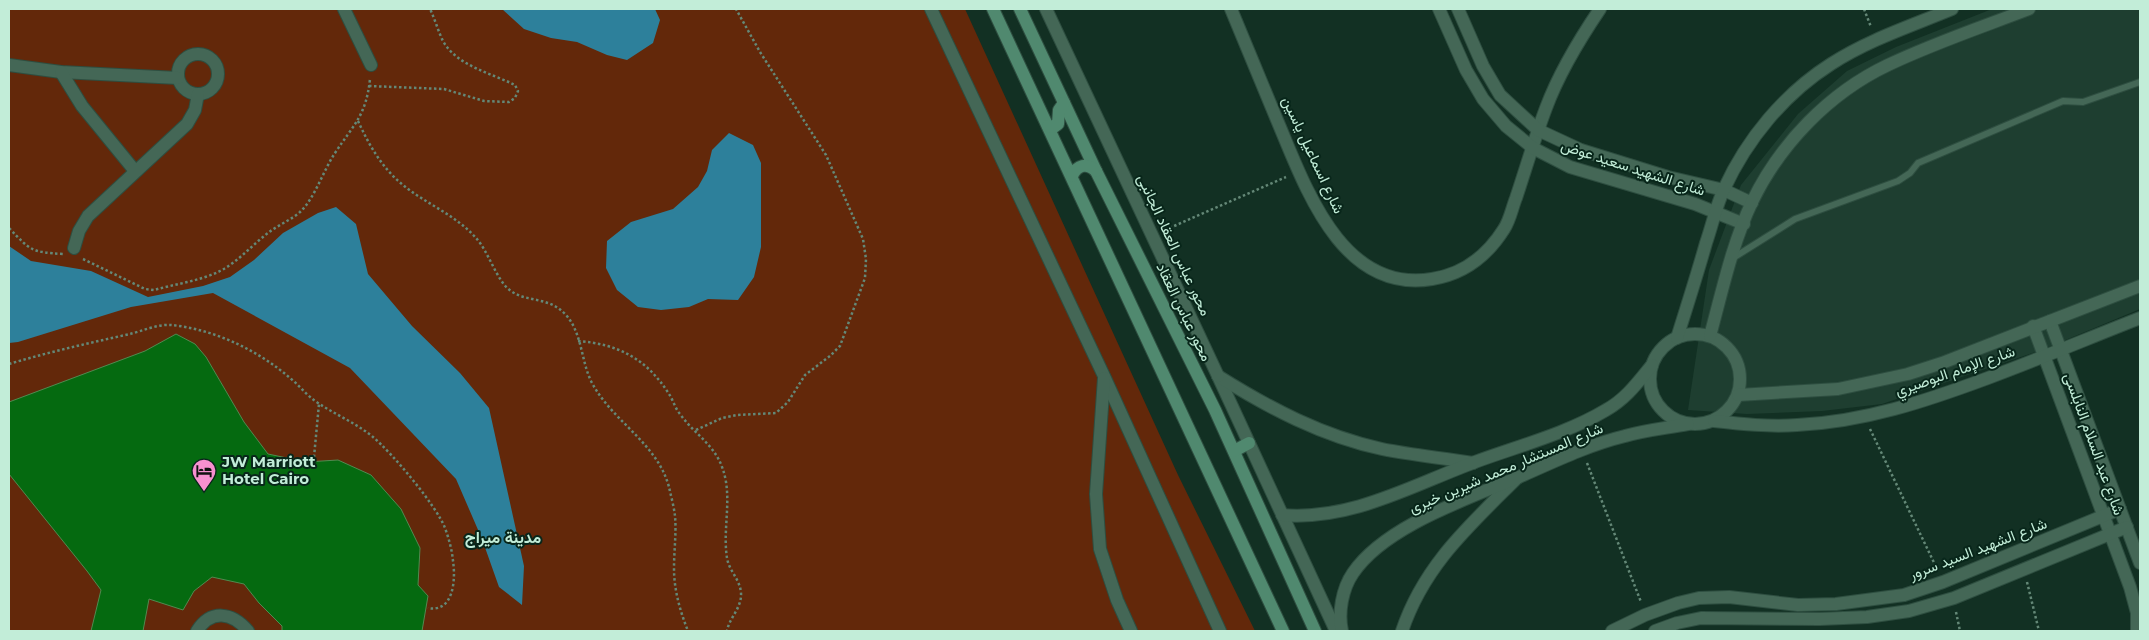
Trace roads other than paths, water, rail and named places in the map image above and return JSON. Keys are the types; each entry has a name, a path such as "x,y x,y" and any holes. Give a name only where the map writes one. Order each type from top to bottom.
{"main road":[{"path":"993,9 1283,631"},
{"name":"محور عباس العقاد","path":"1020,9 1096,171 1234,451 1315,631"},
{"path":"1048,126 1054,127 1058,124 1059,110 1064,103"},
{"path":"1072,176 1082,166 1092,167 1096,171"},
{"path":"1234,451 1248,443"}],"street":[{"path":"344,9 371,65"},
{"path":"931,9 1104,376 1220,631"},
{"name":"محور عباس العقاد الجانبى","path":"1046,9 1336,631"},
{"name":"شارع اسماعيل ياسين","path":"1231,9 1299,171 1320,215 1348,252 1369,268 1394,278 1420,281 1446,277 1470,266 1490,249 1505,228 1546,107 1562,72 1600,9"},
{"name":"شارع الشهيد سعيد عوض","path":"1439,9 1466,70 1483,99 1506,126 1533,148 1570,167 1683,200 1744,224"},
{"name":"شارع الشهيد سعيد عوض","path":"1458,9 1483,66 1500,95 1538,130 1581,150 1668,177 1724,190 1752,203"},
{"path":"1677,338 1724,190 1739,161 1757,133 1779,107 1804,84 1831,64 1876,40 1952,9"},
{"path":"1710,336 1731,260 1752,203 1784,150 1814,116 1842,93 1888,65 2029,9"},
{"path":"190,55 204,55 210,58 218,70 218,77 211,89 198,94 185,89 178,78 180,64 190,55"},
{"path":"9,65 61,72 178,78"},
{"path":"61,72 82,106 135,172"},
{"path":"74,254 79,231 88,216 187,124 196,110 198,94"},
{"name":"شارع الإمام البوصيري","path":"1738,395 1802,393 1873,383 1942,363 2033,326 2140,286"},
{"name":"شارع الإمام البوصيري","path":"1714,422 1798,425 1864,416 1912,405 1950,393 2140,318"},
{"name":"شارع عبد السلام النابلسى","path":"2050,320 2059,350 2140,563"},
{"name":"شارع عبد السلام النابلسى","path":"2033,326 2135,601 2137,631"},
{"path":"1688,334 1710,336 1730,350 1736,360 1740,371 1738,395 1732,406 1714,422 1688,424 1676,420 1665,413 1656,403 1650,385 1652,365 1666,344 1677,338 1688,334"},
{"name":"شارع المستشار محمد شيرين خيرى","path":"1282,515 1322,515 1379,501 1473,462 1583,422 1607,410 1627,395 1652,365"},
{"path":"1104,376 1096,494 1100,549 1117,600 1131,631"},
{"path":"1218,376 1256,400 1288,416 1338,436 1381,448 1473,462"},
{"name":"شارع المستشار محمد شيرين خيرى","path":"1342,631 1341,601 1352,574 1372,551 1397,534 1443,509 1582,450 1625,436 1688,424"},
{"path":"1402,631 1419,589 1434,565 1518,477"},
{"name":"شارع الشهيد السيد سرور","path":"1612,631 1645,615 1678,603 1699,598 1729,596 1798,605 1836,604 1904,595 1943,582 2120,509"},
{"path":"1655,631 1701,618 1820,619 1867,617 1909,611 1954,598 2126,527"},
{"path":"1904,595 1909,611"},
{"path":"197,631 202,623 214,616 227,616 240,621 248,631"}],"lane":[{"path":"1731,260 1795,219 1898,180 1910,173 1918,163 2063,101 2083,102 2140,82"}],"water":[{"path":"502,9 655,9 660,20 653,43 627,60 607,55 577,42 551,38 524,29"},
{"path":"729,133 753,145 761,163 761,247 754,277 738,300 708,299 689,307 661,310 638,307 617,290 606,268 607,241 631,222 673,209 698,187 707,171 712,150"},
{"path":"336,207 356,224 368,274 412,326 460,373 489,408 524,566 522,605 499,587 482,539 456,479 350,368 213,293 131,307 18,342 9,343 9,246 31,261 91,271 148,297 203,286 230,277 254,260 283,233 318,213"}],"place":[{"name":"JW Marriott Hotel Cairo","path":"204,492"}],"district":[{"name":"مدينة ميراج","path":"503,537"}]}
